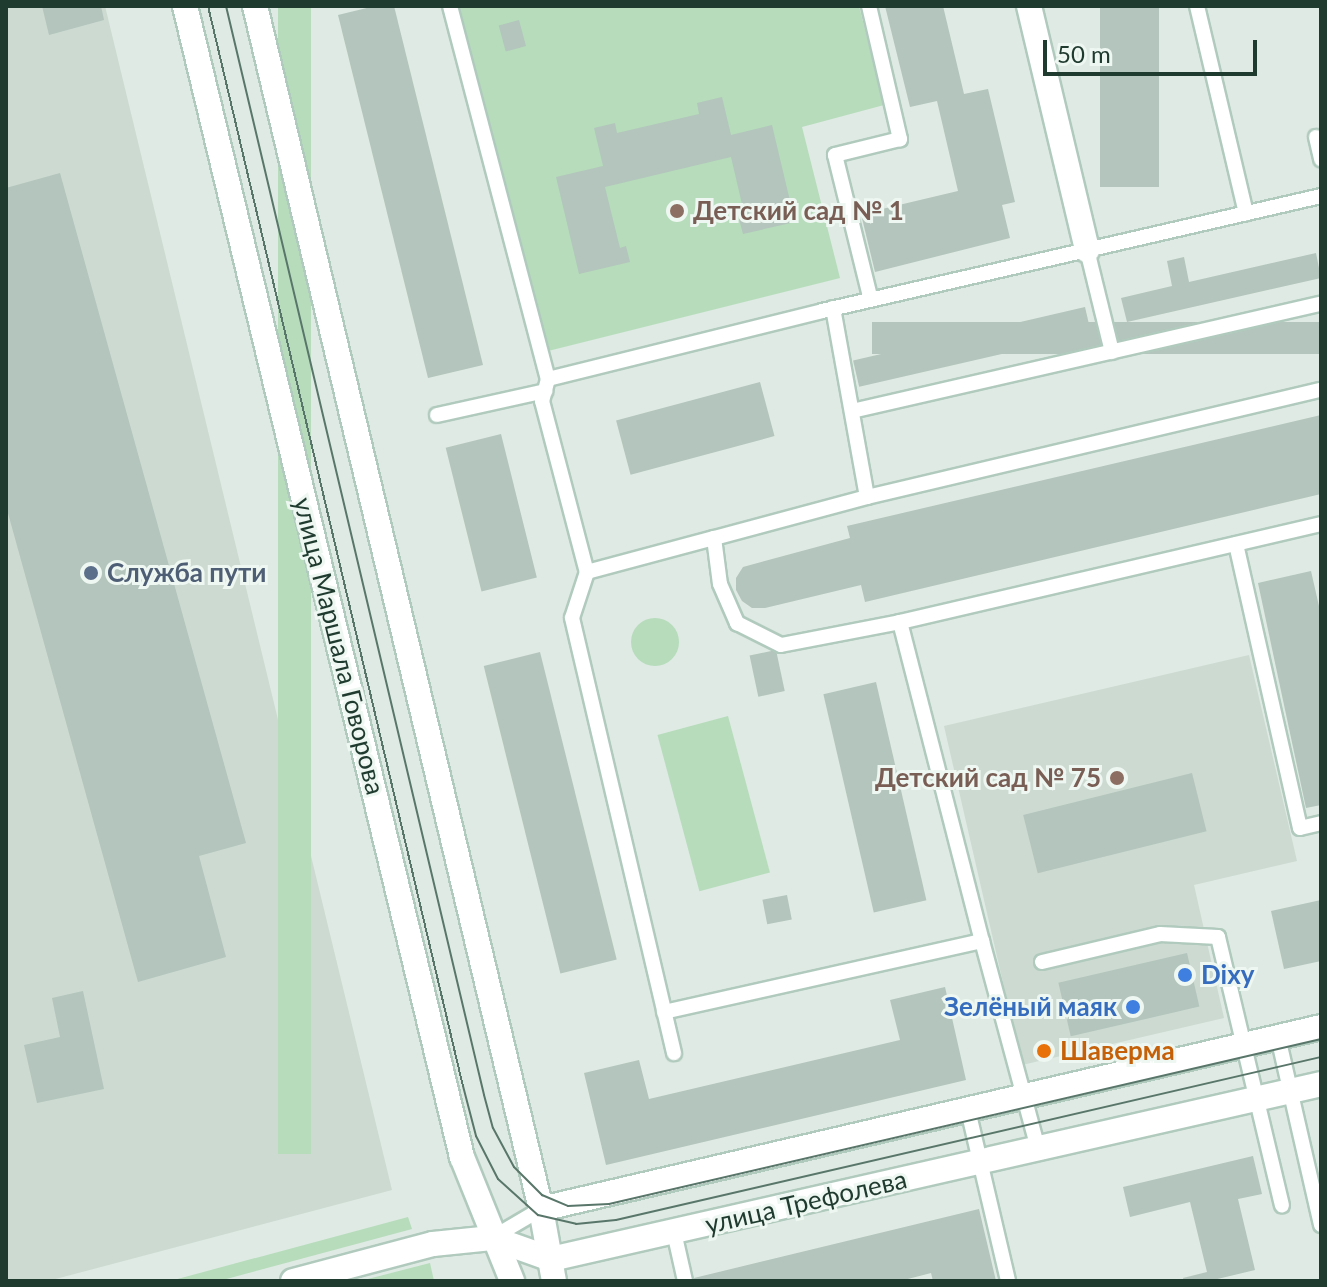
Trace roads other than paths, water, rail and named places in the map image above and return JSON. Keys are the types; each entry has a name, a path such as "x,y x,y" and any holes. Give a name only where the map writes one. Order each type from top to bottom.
{"main road":[{"name":"улица Маршала Говорова","path":"185,6 462,1157 492,1238 512,1281"},
{"path":"255,6 553,1270"},
{"path":"1029,6 1087,250"},
{"name":"улица Трефолева","path":"541,1209 1321,1027"},
{"name":"улица Трефолева","path":"553,1270 674,1232 1321,1084"},
{"path":"293,1281 433,1244 492,1238 553,1270"}],"lane":[{"path":"450,6 547,385 542,401 587,572 572,618 674,1053"},
{"path":"869,6 900,139 835,155 871,300"},
{"path":"1197,6 1246,213"},
{"path":"1316,137 1321,159"},
{"path":"437,415 833,308 1321,196"},
{"path":"1087,250 1112,352"},
{"path":"852,411 1321,304"},
{"path":"833,308 867,497"},
{"path":"587,572 867,497 1321,390"},
{"path":"714,538 720,584 737,623 781,645 900,622 1321,524"},
{"path":"1236,544 1300,828 1321,823"},
{"path":"900,622 1038,1148"},
{"path":"1042,962 1160,934 1218,937 1282,1205"},
{"path":"664,1012 982,941"},
{"path":"1278,1037 1321,1225"},
{"path":"968,1110 1008,1281"},
{"path":"492,1238 541,1209"},
{"path":"674,1232 685,1281"}],"tram line":[{"path":"208,6 463,1086 476,1136 498,1179 538,1215 576,1224 616,1220 1321,1057"},
{"path":"226,6 484,1095 493,1128 514,1167 542,1195 568,1206 609,1204 1321,1039"}],"place":[{"name":"Детский сад № 1","path":"677,211"},
{"name":"Служба пути","path":"91,573"},
{"name":"Детский сад № 75","path":"1117,778"},
{"name":"Dixy","path":"1185,975"},
{"name":"Зелёный маяк","path":"1133,1007"},
{"name":"Шаверма","path":"1044,1051"}]}
